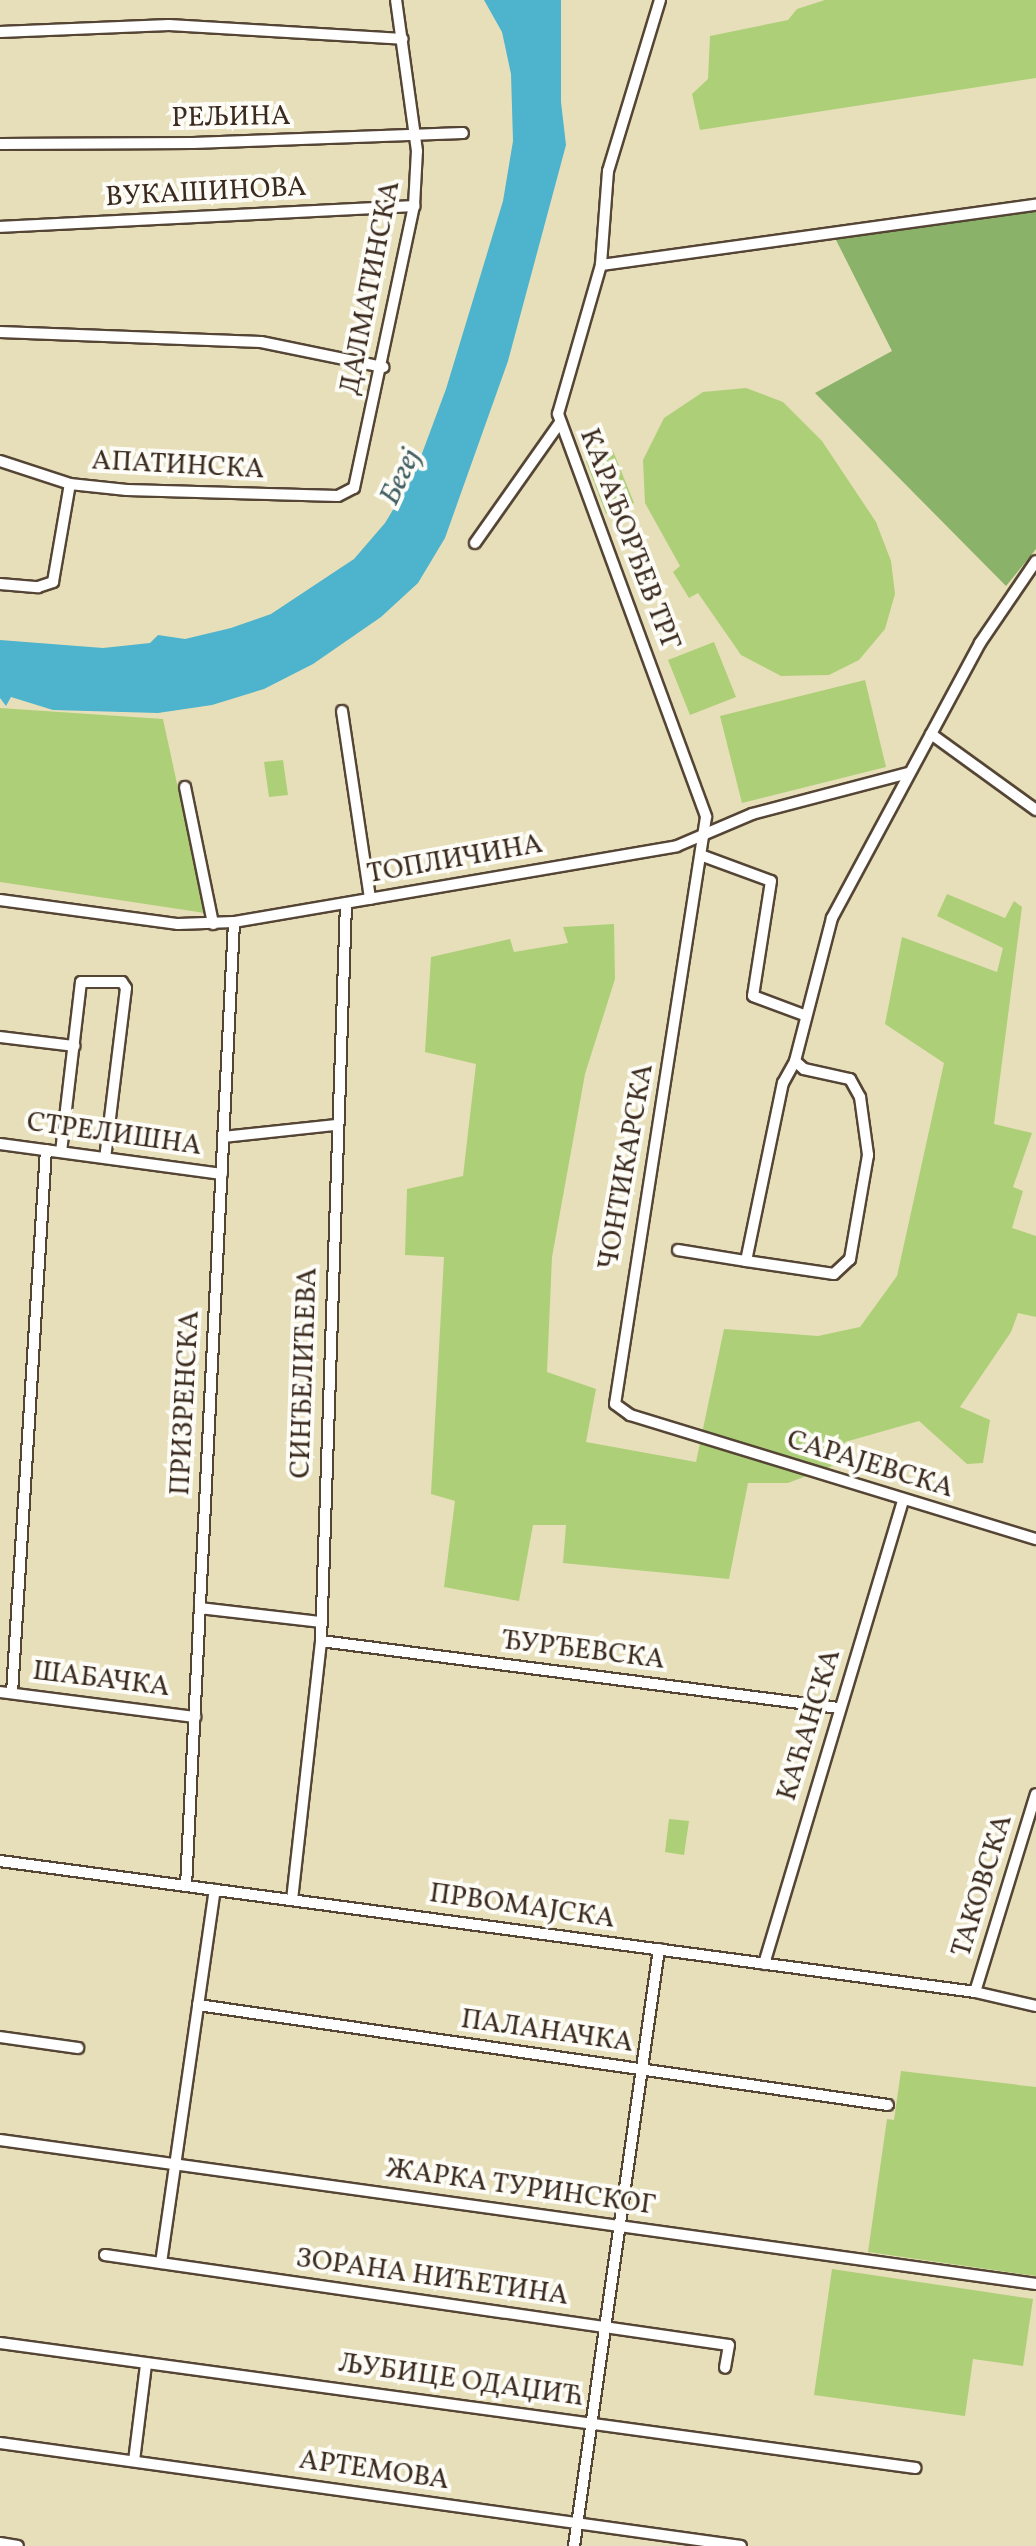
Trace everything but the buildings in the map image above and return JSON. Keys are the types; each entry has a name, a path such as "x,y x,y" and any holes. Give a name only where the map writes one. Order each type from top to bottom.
{"street":[{"name":"ДАЛМАТИНСКА","path":"354,488 383,367 414,206 415,137 396,0"},
{"name":"КАРАЂОРЂЕВ ТРГ","path":"660,0 608,171 601,265 561,400 559,424 703,800 703,856"},
{"path":"0,32 169,25 403,39"},
{"name":"РЕЉИНА","path":"0,144 415,137 463,133"},
{"path":"601,265 1036,205"},
{"name":"ВУКАШИНОВА","path":"0,227 414,206"},
{"path":"0,332 261,342 383,367"},
{"path":"475,543 559,424"},
{"name":"АПАТИНСКА","path":"0,461 70,484 127,490 338,496 354,488"},
{"path":"0,584 38,587 54,579 70,484"},
{"path":"746,1261 783,1083 795,1061 804,1015 832,918 980,643 1036,561"},
{"path":"342,711 370,899"},
{"path":"931,734 1036,810"},
{"path":"704,836 752,814 908,773"},
{"path":"185,787 213,924"},
{"name":"ТОПЛИЧИНА","path":"0,900 213,924 677,846 704,836"},
{"path":"703,856 771,881 753,996 804,1015"},
{"name":"ЧОНТИКАРСКА","path":"691,1434 623,1412 613,1397 703,856"},
{"name":"СИНЂЕЛИЋЕВА","path":"292,1900 321,1641 336,1125 346,903"},
{"name":"ПРИЗРЕНСКА","path":"186,1886 234,922"},
{"path":"61,1152 81,982 122,982 126,988 105,1158"},
{"path":"0,1037 74,1046"},
{"path":"678,1250 826,1274 842,1271 850,1259 868,1155 860,1097 856,1085 841,1074 804,1069 795,1061"},
{"path":"223,1137 336,1125"},
{"name":"СТРЕЛИШНА","path":"0,1144 222,1174"},
{"path":"6,1692 46,1150"},
{"name":"САРАЈЕВСКА","path":"691,1434 1036,1539"},
{"name":"КАЋАНСКА","path":"764,1964 903,1501"},
{"path":"200,1608 321,1622"},
{"name":"ЂУРЂЕВСКА","path":"321,1641 839,1708"},
{"name":"ШАБАЧКА","path":"6,1692 195,1717"},
{"name":"ТАКОВСКА","path":"975,1992 1036,1794"},
{"name":"ПРВОМАЈСКА","path":"0,1861 975,1992 1036,2006"},
{"path":"161,2263 215,1890"},
{"path":"574,2546 659,1949"},
{"name":"ПАЛАНАЧКА","path":"198,2005 888,2105"},
{"path":"0,2037 78,2048"},
{"name":"ЖАРКА ТУРИНСКОГ","path":"0,2140 1036,2284"},
{"name":"ЗОРАНА НИЋЕТИНА","path":"105,2255 729,2345 725,2368"},
{"name":"ЉУБИЦЕ ОДАЏИЋ","path":"0,2343 916,2468"},
{"path":"134,2461 146,2364"},
{"name":"АРТЕМОВА","path":"0,2443 741,2546"},
{"path":"0,2543 18,2546"}],"green space":[{"path":"825,0 1036,0 1036,78 700,130 692,94 708,79 710,36 788,20 797,9"},
{"path":"1036,210 1036,549 1006,586 815,393 892,351 835,238"},
{"path":"746,388 783,402 822,441 876,522 891,561 895,594 885,629 859,660 829,675 781,676 741,655 698,593 689,598 673,572 680,566 645,503 643,460 664,418 703,392"},
{"path":"613,451 634,503 606,514 586,461"},
{"path":"714,642 736,697 690,715 668,660"},
{"path":"865,680 886,767 742,803 720,716"},
{"path":"0,708 163,719 205,913 0,882"},
{"path":"283,760 288,795 269,797 264,762"},
{"path":"947,894 1005,918 1014,901 1022,907 994,1124 1032,1133 1013,1187 1023,1191 1012,1228 1036,1236 1036,1317 1018,1313 1011,1332 960,1407 990,1420 983,1463 967,1464 919,1421 845,1442 840,1463 788,1483 748,1483 729,1579 563,1563 566,1525 533,1525 519,1601 444,1587 455,1501 431,1494 444,1257 405,1255 407,1189 463,1176 476,1064 425,1052 431,957 510,939 514,952 568,943 563,927 614,924 615,979 585,1074 552,1257 547,1372 596,1389 586,1442 696,1462 724,1329 818,1336 860,1327 897,1276 944,1063 885,1024 902,937 997,972 1003,948 937,916"},
{"path":"669,1819 689,1821 684,1855 665,1852"},
{"path":"901,2071 1036,2087 1036,2276 868,2252 887,2119 894,2120"},
{"path":"832,2269 1033,2299 1023,2366 973,2359 965,2416 814,2395"}],"water":[{"path":"484,0 561,0 561,102 566,145 508,361 445,538 418,583 381,617 313,664 264,689 212,705 158,713 53,710 11,697 6,706 0,698 0,640 103,648 150,643 158,635 185,639 231,628 271,614 354,559 385,523 414,475 446,389 503,201 513,141 511,74 502,32"}],"water label":[{"name":"Бегеј","path":"401,477"}]}
